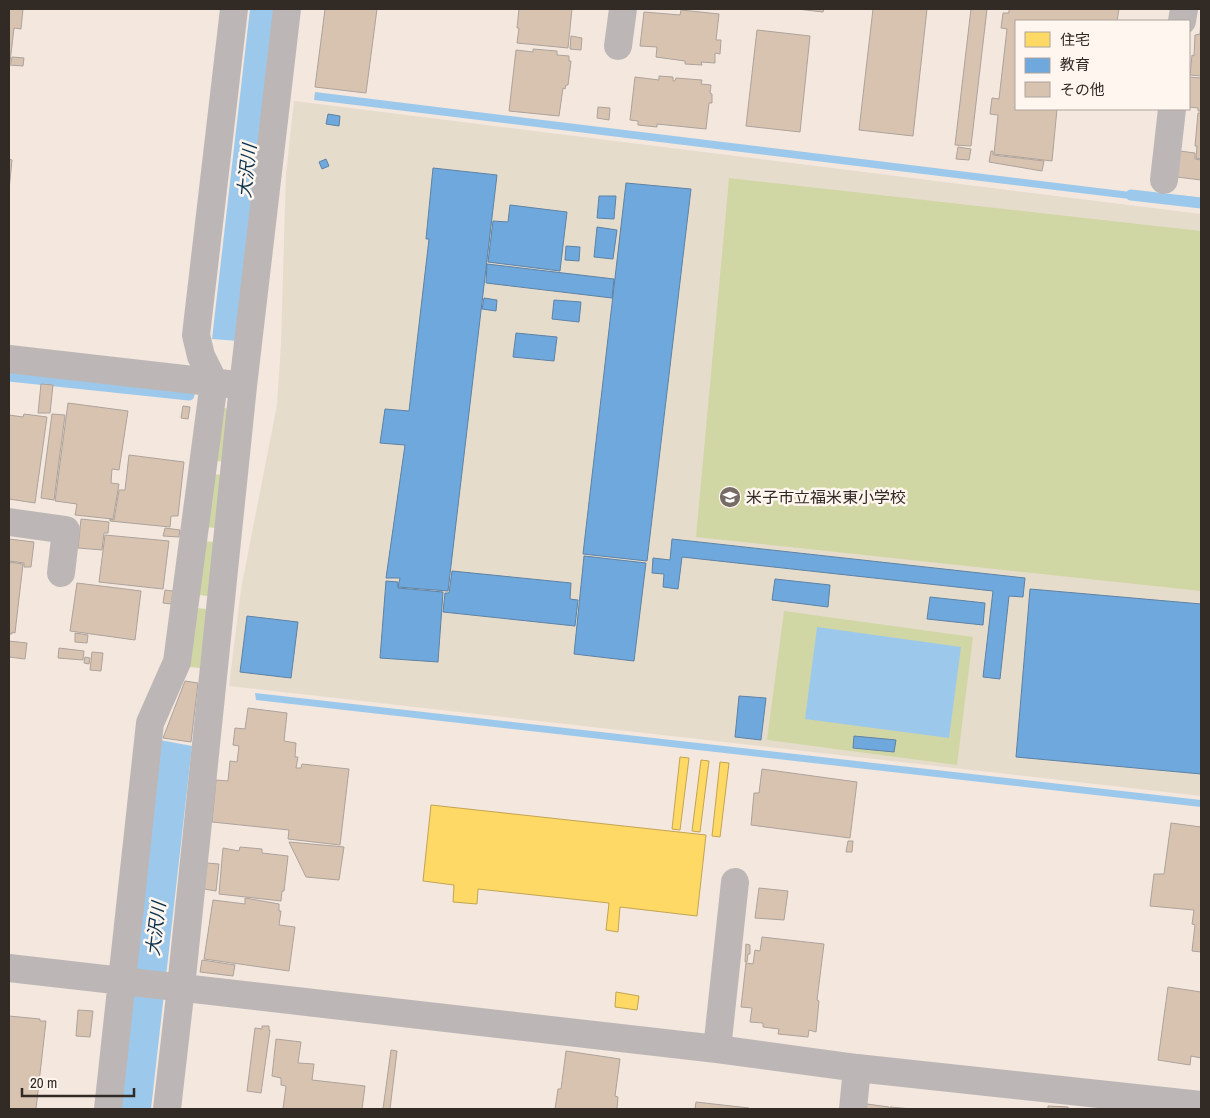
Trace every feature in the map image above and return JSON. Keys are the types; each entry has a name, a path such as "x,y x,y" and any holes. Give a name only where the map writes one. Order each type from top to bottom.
{"street":[{"path":"108,1109 150,723 178,662 214,382 201,356 196,335 234,9"},
{"path":"167,1109 177,987 243,386 287,9"},
{"path":"618,46 623,9"},
{"path":"1164,180 1172,110"},
{"path":"9,359 243,386"},
{"path":"9,522 66,530 61,573"},
{"path":"716,1049 735,882"},
{"path":"9,968 716,1049 857,1068 1201,1104"},
{"path":"853,1109 857,1068"}],"shaded area":[{"name":"米子市立福米東小学校","path":"294,101 1201,214 1201,796 229,686 241,589 277,405 281,343 286,174"}],"green space":[{"path":"729,178 1201,231 1201,591 696,537"},
{"path":"220,407 229,409 223,462 213,460"},
{"path":"213,474 222,475 215,528 206,527"},
{"path":"204,541 214,542 208,596 198,595"},
{"path":"196,608 207,609 200,668 189,667"},
{"path":"784,611 973,637 957,765 767,740"}],"water":[{"name":"大沢川","path":"250,9 278,9 238,341 212,339"},
{"path":"315,92 1147,194 1146,201 314,100"},
{"path":"1178,195 1201,198 1201,206 1177,203"},
{"path":"817,627 961,647 949,738 805,719"},
{"path":"255,693 1201,800 1201,807 256,700"},
{"name":"大沢川","path":"160,740 192,746 151,1109 116,1109"}],"building: 住宅":[{"path":"680,757 689,758 680,830 672,829"},
{"path":"701,760 709,761 700,832 692,831"},
{"path":"720,762 729,763 720,837 712,836"},
{"path":"431,805 706,835 697,916 620,907 618,932 606,930 609,903 478,889 477,904 453,902 454,885 423,881"},
{"path":"616,992 639,996 637,1010 615,1007"}],"building: 教育":[{"path":"328,114 340,116 339,126 326,124"},
{"path":"326,159 329,166 322,169 319,162"},
{"path":"433,168 497,175 448,591 398,587 400,578 386,578 405,445 380,443 385,409 409,411 429,239 426,239"},
{"path":"626,183 691,189 647,561 583,554"},
{"path":"599,196 616,196 614,219 597,218"},
{"path":"510,205 567,212 560,271 488,262 493,221 508,222"},
{"path":"597,227 617,230 613,259 594,257"},
{"path":"566,246 580,247 579,261 565,260"},
{"path":"487,264 614,279 612,298 486,283"},
{"path":"484,298 497,300 496,311 482,309"},
{"path":"554,300 581,302 579,322 552,319"},
{"path":"516,333 557,337 554,361 513,357"},
{"path":"672,539 1025,578 1023,597 1009,596 1000,679 983,677 993,591 682,557 678,589 663,587 664,574 652,573 653,558 670,560"},
{"path":"584,556 646,563 634,661 574,654"},
{"path":"452,571 571,583 570,599 578,600 575,626 443,612 445,593 449,593"},
{"path":"775,579 830,585 828,607 772,600"},
{"path":"386,581 398,582 398,588 443,592 438,662 380,658"},
{"path":"1030,589 1201,604 1201,774 1016,757"},
{"path":"930,597 985,603 983,625 927,619"},
{"path":"247,616 298,622 291,678 240,672"},
{"path":"739,696 766,698 761,740 735,737"},
{"path":"854,736 896,740 894,752 853,748"}],"building: その他":[{"path":"9,9 23,9 21,29 14,28 10,62 9,61"},
{"path":"325,9 377,9 366,93 315,87"},
{"path":"519,9 572,9 568,48 517,43"},
{"path":"797,9 824,9 823,12"},
{"path":"873,9 927,9 913,136 859,130"},
{"path":"971,9 987,9 971,146 955,145"},
{"path":"1009,9 1119,9 1117,20 1015,20 1015,110 1057,110 1052,161 994,154 998,115 990,114 992,98 999,99 1007,29 1001,28 1003,13 1009,13"},
{"path":"681,10 719,14 716,40 721,40 720,54 715,53 715,63 701,62 702,65 685,64 685,61 656,57 657,47 640,46 644,12 680,15"},
{"path":"1201,18 1201,76 1190,75 1192,55 1194,56 1195,35 1200,34"},
{"path":"757,30 810,36 800,132 746,126"},
{"path":"571,36 582,38 581,50 570,49"},
{"path":"533,49 557,51 557,55 569,56 569,61 571,61 568,85 566,85 565,89 563,88 559,116 509,111 516,50 533,52"},
{"path":"12,57 24,58 23,66 9,65"},
{"path":"659,76 673,77 673,81 676,78 702,80 701,84 711,85 712,103 709,103 706,129 657,124 657,127 638,125 638,121 630,120 635,77 659,80"},
{"path":"1190,77 1201,78 1201,111 1198,111 1198,108 1190,107"},
{"path":"598,107 610,108 609,120 597,118"},
{"path":"1198,113 1201,113 1201,159 1196,158 1197,146 1195,146"},
{"path":"958,147 971,149 969,160 956,159"},
{"path":"991,151 993,151 993,155 1044,161 1042,171 989,162"},
{"path":"1180,151 1195,153 1195,159 1201,160 1201,180 1177,177"},
{"path":"9,159 12,160 9,190"},
{"path":"41,384 53,385 50,413 38,413"},
{"path":"68,403 128,411 119,470 112,469 111,483 119,484 113,519 75,515 77,504 55,501"},
{"path":"183,406 190,407 188,419 181,418"},
{"path":"24,414 47,417 35,503 9,499 9,415 23,417"},
{"path":"52,414 65,415 54,500 41,498"},
{"path":"129,455 184,462 178,516 171,516 170,527 110,521 110,519 114,520 119,490 125,490"},
{"path":"81,519 109,522 108,533 104,533 102,550 78,548"},
{"path":"165,528 180,530 179,537 163,536"},
{"path":"105,535 169,541 163,589 99,582"},
{"path":"9,539 34,542 31,567 24,567 24,563 9,561"},
{"path":"9,562 23,564 15,633 12,632 12,634 9,634"},
{"path":"77,583 141,591 135,640 70,631"},
{"path":"165,590 173,591 171,604 163,603"},
{"path":"75,633 88,635 87,643 75,642"},
{"path":"9,641 27,643 25,659 9,657"},
{"path":"59,648 84,651 83,660 58,658"},
{"path":"92,652 103,653 101,671 90,670"},
{"path":"85,657 90,658 89,664 84,663"},
{"path":"185,681 198,683 191,742 163,738"},
{"path":"248,708 287,713 284,741 296,743 295,757 298,757 296,768 301,768 302,764 349,769 340,845 288,839 289,830 212,822 216,780 228,781 230,761 237,762 239,746 233,745 235,728 245,729"},
{"path":"762,769 857,782 850,838 751,825 754,793 759,793"},
{"path":"1171,823 1201,827 1201,952 1192,951 1195,925 1192,924 1194,910 1150,906 1154,874 1164,874"},
{"path":"848,841 853,841 852,852 846,852"},
{"path":"289,842 344,847 339,880 306,877"},
{"path":"240,847 262,849 262,853 288,856 281,901 219,894 223,848 239,851"},
{"path":"207,863 219,864 216,891 204,889"},
{"path":"759,888 788,891 784,920 755,918"},
{"path":"245,898 279,904 279,911 281,911 279,925 295,927 289,971 204,959 213,900 245,904"},
{"path":"762,937 824,944 817,1000 819,1001 816,1032 809,1030 808,1037 778,1034 779,1029 763,1027 763,1023 750,1022 752,1008 741,1007 746,963 753,964 755,950 760,951"},
{"path":"746,944 750,945 750,954 748,954 747,962 745,962"},
{"path":"202,960 235,965 233,976 200,972"},
{"path":"1168,987 1201,992 1201,1058 1191,1056 1190,1065 1158,1060"},
{"path":"78,1010 93,1011 90,1037 76,1036"},
{"path":"9,1016 46,1021 36,1109 9,1109"},
{"path":"262,1026 269,1026 270,1030 261,1093 247,1091 255,1028 262,1029"},
{"path":"276,1039 301,1042 298,1063 314,1064 312,1080 365,1086 362,1109 283,1109 286,1086 281,1085 281,1078 272,1076"},
{"path":"391,1050 397,1051 390,1109 383,1109"},
{"path":"566,1051 620,1059 615,1096 618,1097 617,1109 555,1109 558,1089 561,1089"},
{"path":"696,1102 749,1108 749,1109 695,1109"},
{"path":"867,1104 889,1107 889,1109 866,1109"},
{"path":"1048,1106 1068,1107 1068,1109 1048,1109"},
{"path":"890,1107 912,1109 890,1109"}],"waterway":[{"path":"1131,195 1201,203"},
{"path":"9,376 189,395"}],"place":[{"name":"米子市立福米東小学校","path":"730,497"}]}
